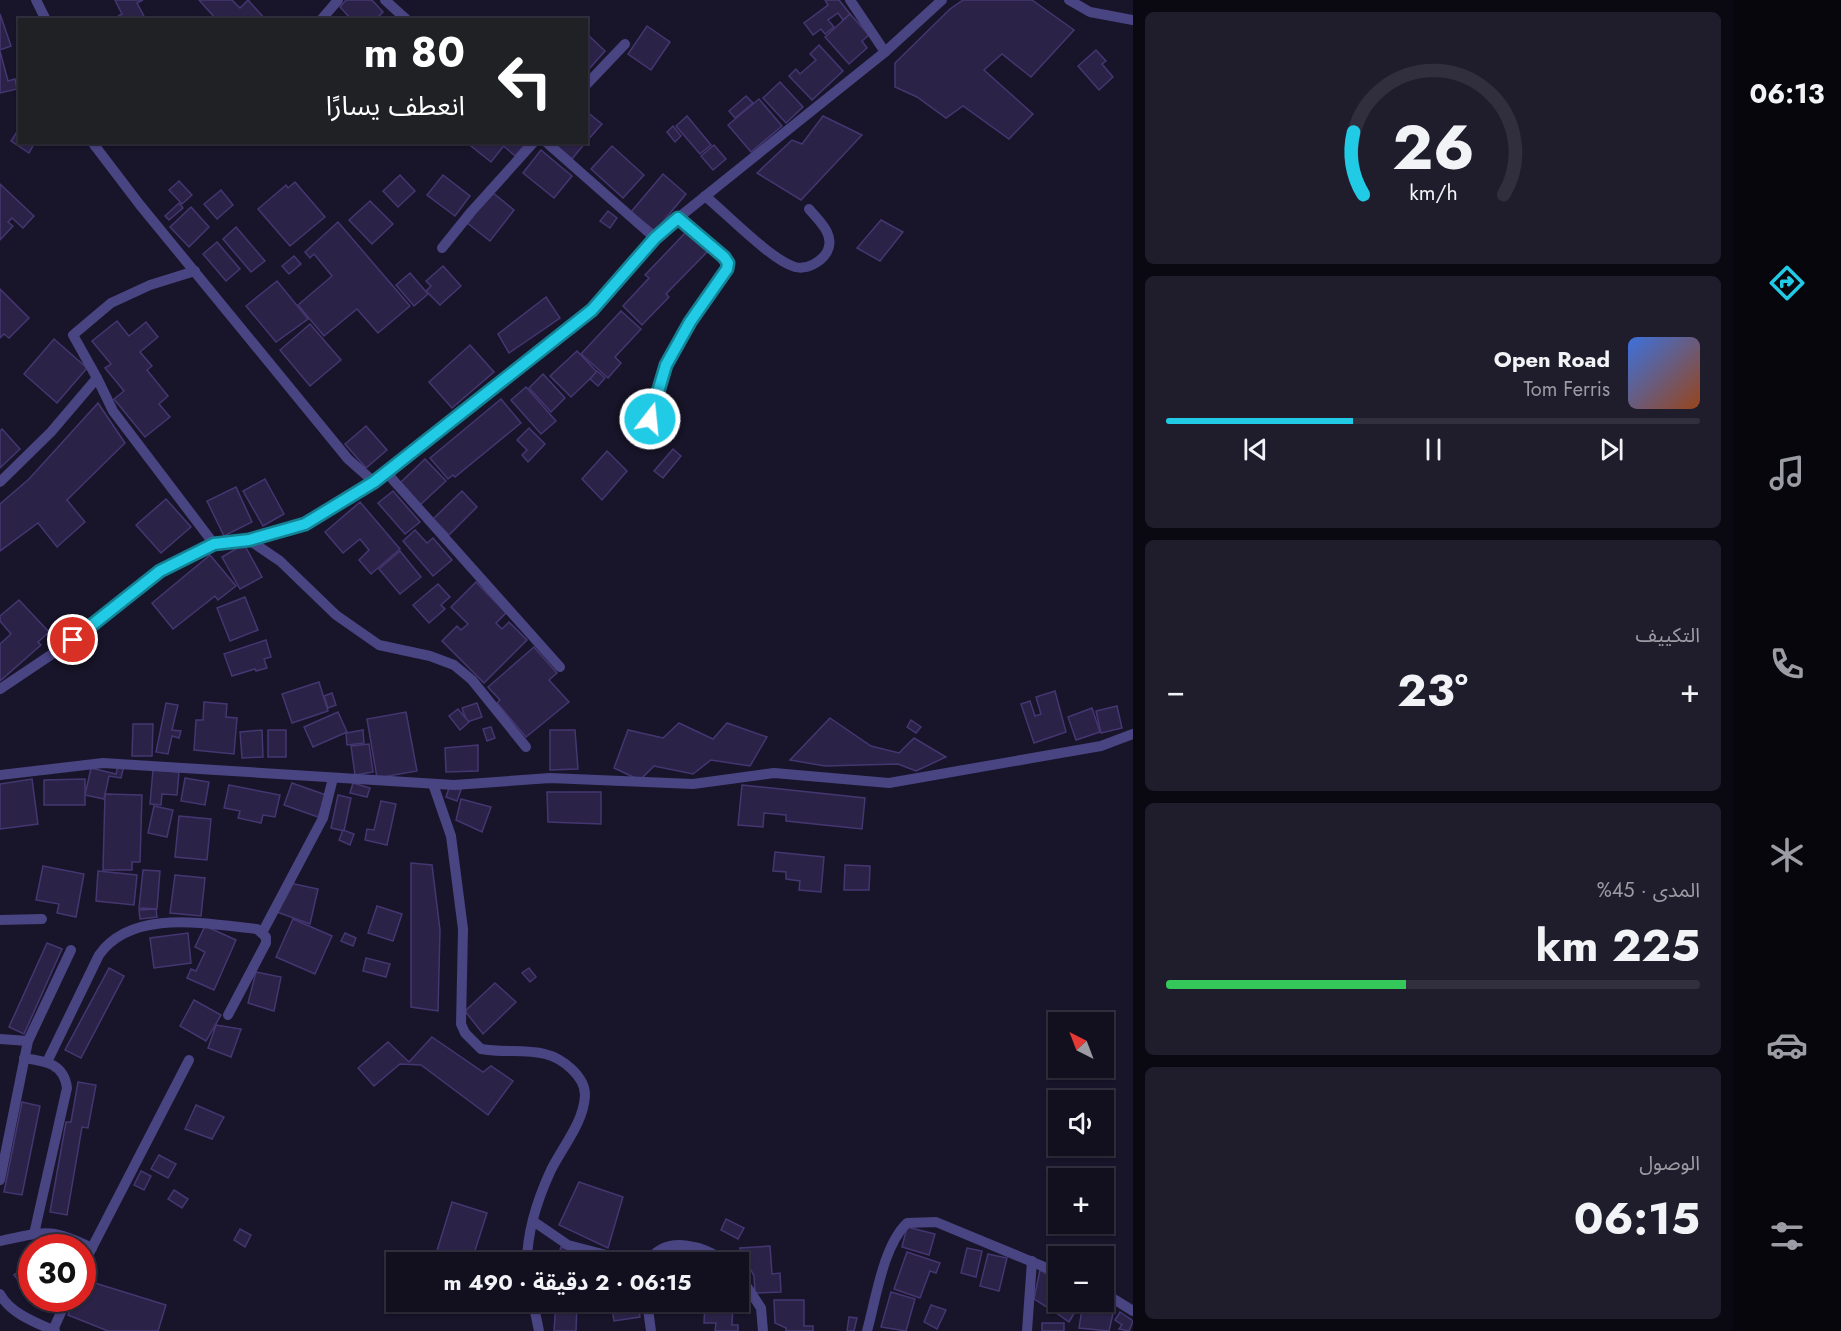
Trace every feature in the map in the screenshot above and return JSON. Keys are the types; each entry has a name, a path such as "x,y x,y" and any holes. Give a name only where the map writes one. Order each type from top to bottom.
{"street":[{"path":"36,0 45,18"},
{"path":"323,18 338,0"},
{"path":"385,0 405,18"},
{"path":"850,0 885,52"},
{"path":"0,689 91,628 160,571 214,544 249,540 305,524 374,482 592,310 655,238 885,52 942,0"},
{"path":"1069,0 1090,12 1133,20"},
{"path":"588,83 625,44"},
{"path":"94,144 348,459 374,482"},
{"path":"442,248 532,144"},
{"path":"548,144 655,238"},
{"path":"705,196 772,253 798,268 809,266 819,260 830,243 828,232 809,209"},
{"path":"650,419 666,365 690,322 727,269 728,263 678,218"},
{"path":"195,271 137,290 111,303 73,335 98,378 113,411 214,544"},
{"path":"0,482 51,432 98,378"},
{"path":"386,472 560,667"},
{"path":"249,540 280,561 336,615 379,645 430,656 454,666 472,680 526,747"},
{"path":"0,775 103,764 454,785 550,778 693,784 774,773 889,783 1101,746 1133,734"},
{"path":"262,933 323,818 333,778"},
{"path":"433,784 451,836 463,929 461,1024 465,1033 481,1049 532,1052 558,1059 572,1069 585,1092 584,1105 578,1121 551,1171 532,1221 527,1252"},
{"path":"0,920 42,919"},
{"path":"47,1062 99,955 117,935 129,929 150,925 197,923 257,929 262,933 266,943 228,1015"},
{"path":"0,1180 2,1156 28,1041 71,950"},
{"path":"0,1039 28,1041"},
{"path":"24,1058 47,1062 62,1072 67,1088 34,1234 50,1231 65,1234"},
{"path":"96,1240 189,1060"},
{"path":"532,1221 568,1245 595,1252"},
{"path":"867,1331 891,1245 898,1232 907,1223 936,1222 1048,1268"},
{"path":"0,1241 18,1237"},
{"path":"657,1252 660,1248 670,1245 682,1245 708,1252"},
{"path":"1027,1331 1032,1261"},
{"path":"749,1290 761,1308 763,1331"},
{"path":"0,1294 4,1302 29,1320 54,1330 62,1312"},
{"path":"1114,1299 1133,1311"},
{"path":"535,1312 539,1331"},
{"path":"649,1312 651,1331"}],"building":[{"path":"115,0 143,0 137,3 145,18 115,18 122,14"},
{"path":"199,0 232,0 240,8 248,0 264,18 215,18"},
{"path":"346,0 372,0 383,12 377,18 350,18 340,7"},
{"path":"825,0 839,0 850,14 843,20 838,13 828,20 834,27 825,34 821,29 813,35 804,23 828,5"},
{"path":"963,0 1032,0 1074,30 1031,77 1002,54 984,70 1033,114 1009,139 963,106 946,118 917,97 895,87 895,63 950,9"},
{"path":"0,14 11,46 0,50"},
{"path":"850,14 869,35 862,41 867,48 849,64 825,37"},
{"path":"647,26 670,42 651,70 628,54"},
{"path":"588,35 605,51 588,68"},
{"path":"819,45 843,71 812,100 789,76 796,69 800,74 816,60 810,54"},
{"path":"1096,50 1106,61 1102,64 1113,77 1099,90 1078,66"},
{"path":"0,51 8,81 15,79 17,89 0,93"},
{"path":"780,82 803,107 786,123 763,98"},
{"path":"746,96 753,103 735,118 729,111"},
{"path":"759,99 782,126 751,152 728,125"},
{"path":"588,113 602,124 588,140"},
{"path":"687,116 711,145 700,154 676,126"},
{"path":"823,116 862,135 801,200 757,173 792,140 802,144"},
{"path":"673,126 681,136 675,142 667,132"},
{"path":"18,130 18,144 34,144 29,153 11,141"},
{"path":"468,144 505,144 491,162"},
{"path":"501,144 525,144 515,156"},
{"path":"554,144 584,144 572,159"},
{"path":"714,145 726,159 713,170 701,156"},
{"path":"612,146 644,175 623,198 591,169"},
{"path":"541,150 572,176 554,198 523,173"},
{"path":"663,174 686,194 655,231 631,212"},
{"path":"400,175 415,191 398,207 383,191"},
{"path":"443,175 470,196 455,216 427,195"},
{"path":"179,181 192,195 182,204 169,190"},
{"path":"295,182 325,217 290,246 258,209 286,185 288,188"},
{"path":"0,184 34,216 23,228 12,218 8,222 13,226 0,240"},
{"path":"221,190 233,205 217,219 204,204"},
{"path":"492,192 514,210 490,241 467,223"},
{"path":"370,201 393,224 372,244 349,220"},
{"path":"179,203 183,208 169,220 165,216"},
{"path":"191,207 209,227 189,247 170,227"},
{"path":"608,211 617,218 610,228 600,221"},
{"path":"881,220 903,232 880,261 857,248"},
{"path":"338,222 410,306 378,333 357,309 324,336 298,305 332,276 314,254 310,258 305,252"},
{"path":"236,227 265,261 251,272 223,239"},
{"path":"687,231 708,251 666,294 669,297 642,325 623,306 649,278 645,275"},
{"path":"217,242 240,269 226,281 203,254"},
{"path":"294,256 301,264 289,274 282,266"},
{"path":"443,266 461,286 440,305 426,291 431,286 426,281"},
{"path":"410,273 428,294 414,306 396,285"},
{"path":"277,281 308,319 276,342 246,306"},
{"path":"0,289 29,318 9,338 4,334 0,338"},
{"path":"546,297 560,318 509,353 498,334"},
{"path":"621,311 641,329 615,357 621,363 608,378 581,354"},
{"path":"117,321 129,336 146,322 158,337 140,352 152,366 147,370 168,396 159,404 170,417 145,437 114,399 124,391 105,368 111,364 92,341"},
{"path":"310,324 341,360 310,386 280,350"},
{"path":"54,339 87,368 57,403 24,374"},
{"path":"470,345 494,372 452,408 429,382"},
{"path":"577,351 597,372 571,397 550,376"},
{"path":"597,371 605,378 598,386 590,379"},
{"path":"543,374 565,398 551,412 529,388"},
{"path":"526,387 556,421 541,434 511,400"},
{"path":"501,399 521,423 455,477 453,475 448,479 430,458"},
{"path":"98,403 125,443 67,500 85,522 57,547 38,523 0,551 0,504 29,479"},
{"path":"366,426 387,450 366,468 345,444"},
{"path":"529,428 545,444 528,462 522,455 527,450 517,440"},
{"path":"2,429 20,449 0,468 0,431"},
{"path":"673,449 681,456 663,478 654,471"},
{"path":"607,451 627,471 602,500 582,479"},
{"path":"425,459 446,481 420,505 399,484"},
{"path":"265,479 284,514 263,526 243,491"},
{"path":"236,487 252,522 224,536 207,501"},
{"path":"393,491 420,522 405,534 378,503"},
{"path":"462,491 477,507 449,535 433,519"},
{"path":"166,499 191,527 161,553 136,525"},
{"path":"360,502 400,549 371,574 359,560 369,550 360,539 343,553 325,532"},
{"path":"415,530 427,543 433,538 452,560 433,576 403,541"},
{"path":"244,544 262,577 240,589 222,557"},
{"path":"400,551 421,577 400,594 379,569"},
{"path":"210,555 236,586 218,600 215,596 173,629 152,603"},
{"path":"476,582 506,613 496,623 502,629 509,622 527,640 484,683 442,641 457,626 461,630 468,624 451,607"},
{"path":"438,584 450,597 441,605 445,609 429,623 413,605"},
{"path":"245,597 258,630 230,641 217,608"},
{"path":"19,600 49,632 38,642 41,645 0,681 0,644 11,634 0,621 0,616"},
{"path":"266,640 271,657 264,659 267,668 232,676 224,654"},
{"path":"534,647 557,673 549,680 569,702 526,737 497,703 500,700 488,687"},
{"path":"319,682 328,711 292,723 282,694"},
{"path":"1055,691 1066,732 1034,743 1021,704 1030,701 1035,716 1041,714 1036,697"},
{"path":"332,693 336,705 328,708 324,696"},
{"path":"204,702 227,704 226,717 237,718 234,754 194,750 196,720 203,720"},
{"path":"166,703 178,705 172,730 181,731 179,738 172,736 168,754 156,752"},
{"path":"477,703 482,717 467,722 462,708"},
{"path":"1117,706 1122,728 1101,733 1096,711"},
{"path":"1092,708 1100,732 1076,740 1068,717"},
{"path":"458,709 469,722 460,730 449,716"},
{"path":"338,712 347,732 313,747 304,727"},
{"path":"406,712 417,771 377,778 367,719"},
{"path":"830,718 871,746 899,753 914,738 946,757 916,771 898,764 825,766 790,760"},
{"path":"911,720 921,727 916,733 907,727"},
{"path":"679,723 713,739 727,723 767,737 750,766 711,760 693,774 654,766 640,780 614,768 628,730 663,738"},
{"path":"133,724 153,724 152,756 132,756"},
{"path":"491,727 495,738 487,741 483,729"},
{"path":"262,730 263,757 242,758 240,732"},
{"path":"268,730 286,730 286,757 268,757"},
{"path":"363,730 364,743 347,745 346,733"},
{"path":"550,730 575,730 578,769 550,770"},
{"path":"369,744 373,772 355,775 351,746"},
{"path":"478,745 478,771 446,772 445,748"},
{"path":"118,765 124,766 121,778 109,776 104,799 85,795 91,768 116,774"},
{"path":"153,770 179,772 177,795 162,794 161,805 150,804"},
{"path":"185,778 209,782 205,805 181,801"},
{"path":"32,779 38,824 0,829 0,784"},
{"path":"85,779 85,805 44,805 44,780"},
{"path":"292,783 326,795 318,817 284,805"},
{"path":"353,783 370,788 367,797 350,793"},
{"path":"229,785 280,795 275,817 263,815 261,823 238,818 240,811 224,808"},
{"path":"450,785 461,790 457,801 446,797"},
{"path":"742,785 865,798 862,829 786,821 786,815 764,813 763,827 738,825"},
{"path":"547,792 601,792 601,824 548,822"},
{"path":"105,794 142,795 140,862 132,862 132,870 103,870"},
{"path":"338,795 351,798 344,831 331,828"},
{"path":"461,799 491,807 482,832 456,820"},
{"path":"381,801 396,804 387,845 365,840 367,829 374,830"},
{"path":"154,806 173,810 167,837 148,833"},
{"path":"179,816 211,819 207,860 175,857"},
{"path":"343,830 354,834 350,845 339,840"},
{"path":"775,852 824,857 821,892 799,890 800,881 786,879 786,872 773,871"},
{"path":"411,863 432,865 440,930 438,1011 411,1007"},
{"path":"845,865 870,866 869,890 844,890"},
{"path":"43,866 84,874 76,917 57,913 59,904 36,900"},
{"path":"143,870 160,871 157,909 139,908"},
{"path":"98,871 137,875 134,905 96,901"},
{"path":"175,875 205,878 201,916 170,913"},
{"path":"290,883 318,889 310,924 277,912"},
{"path":"377,906 402,914 393,941 368,933"},
{"path":"156,909 157,917 140,919 139,910"},
{"path":"293,919 332,936 315,974 276,957"},
{"path":"205,926 236,940 214,990 187,978 191,969 196,971 205,952 195,947"},
{"path":"188,933 191,963 154,968 150,938"},
{"path":"345,933 356,938 353,946 341,941"},
{"path":"47,943 62,949 24,1034 9,1027"},
{"path":"366,958 390,964 386,977 363,971"},
{"path":"109,968 124,976 81,1058 65,1050"},
{"path":"529,968 536,977 530,982 522,973"},
{"path":"256,972 281,977 274,1011 248,1003"},
{"path":"495,983 516,1002 483,1034 465,1011"},
{"path":"194,1000 221,1015 206,1041 180,1026"},
{"path":"216,1025 241,1029 231,1057 208,1048"},
{"path":"432,1037 483,1072 491,1066 513,1081 488,1115 421,1065 400,1064 374,1086 358,1068 388,1042 409,1062"},
{"path":"78,1082 96,1085 88,1128 82,1127 67,1215 50,1212 66,1122 71,1122"},
{"path":"22,1102 40,1106 22,1195 4,1192"},
{"path":"196,1105 224,1117 212,1139 185,1129"},
{"path":"159,1155 176,1164 168,1178 151,1169"},
{"path":"141,1171 151,1176 144,1190 134,1185"},
{"path":"579,1182 623,1197 608,1248 559,1225"},
{"path":"174,1190 188,1199 182,1208 168,1199"},
{"path":"452,1202 487,1213 475,1252 437,1252"},
{"path":"726,1219 744,1228 738,1239 721,1230"},
{"path":"907,1227 935,1234 929,1255 902,1247"},
{"path":"240,1229 251,1235 245,1247 234,1240"},
{"path":"770,1246 772,1274 780,1273 781,1292 755,1293 754,1276 749,1270 749,1252 740,1252 740,1248"},
{"path":"561,1247 577,1252 559,1252"},
{"path":"967,1248 982,1251 976,1277 961,1273"},
{"path":"907,1252 940,1263 936,1273 930,1271 920,1298 894,1289"},
{"path":"988,1254 1007,1258 999,1291 980,1286"},
{"path":"1040,1270 1048,1275 1048,1308 1034,1299"},
{"path":"96,1283 166,1305 158,1331 108,1331 68,1315 69,1312 96,1312"},
{"path":"891,1292 915,1299 906,1331 881,1327"},
{"path":"774,1300 804,1300 804,1326 813,1326 813,1331 786,1331 786,1328 775,1323"},
{"path":"931,1305 946,1310 937,1329 924,1322"},
{"path":"555,1312 577,1312 576,1331 554,1331"},
{"path":"613,1312 639,1312 640,1317 614,1321"},
{"path":"705,1312 733,1312 732,1325 738,1325 738,1331 715,1331 716,1323 704,1323"},
{"path":"1055,1312 1075,1312 1069,1322"},
{"path":"1082,1312 1113,1312 1109,1331 1079,1328"},
{"path":"1120,1312 1133,1321 1129,1331 1119,1329 1122,1325 1115,1320"},
{"path":"849,1317 857,1318 854,1331 847,1331"},
{"path":"1042,1323 1064,1323 1064,1331 1042,1331"}],"route":[{"path":"73,640 160,571 214,544 249,540 305,524 374,482 592,310 655,238 678,218 728,263 727,269 690,322 666,365 650,419"}]}
